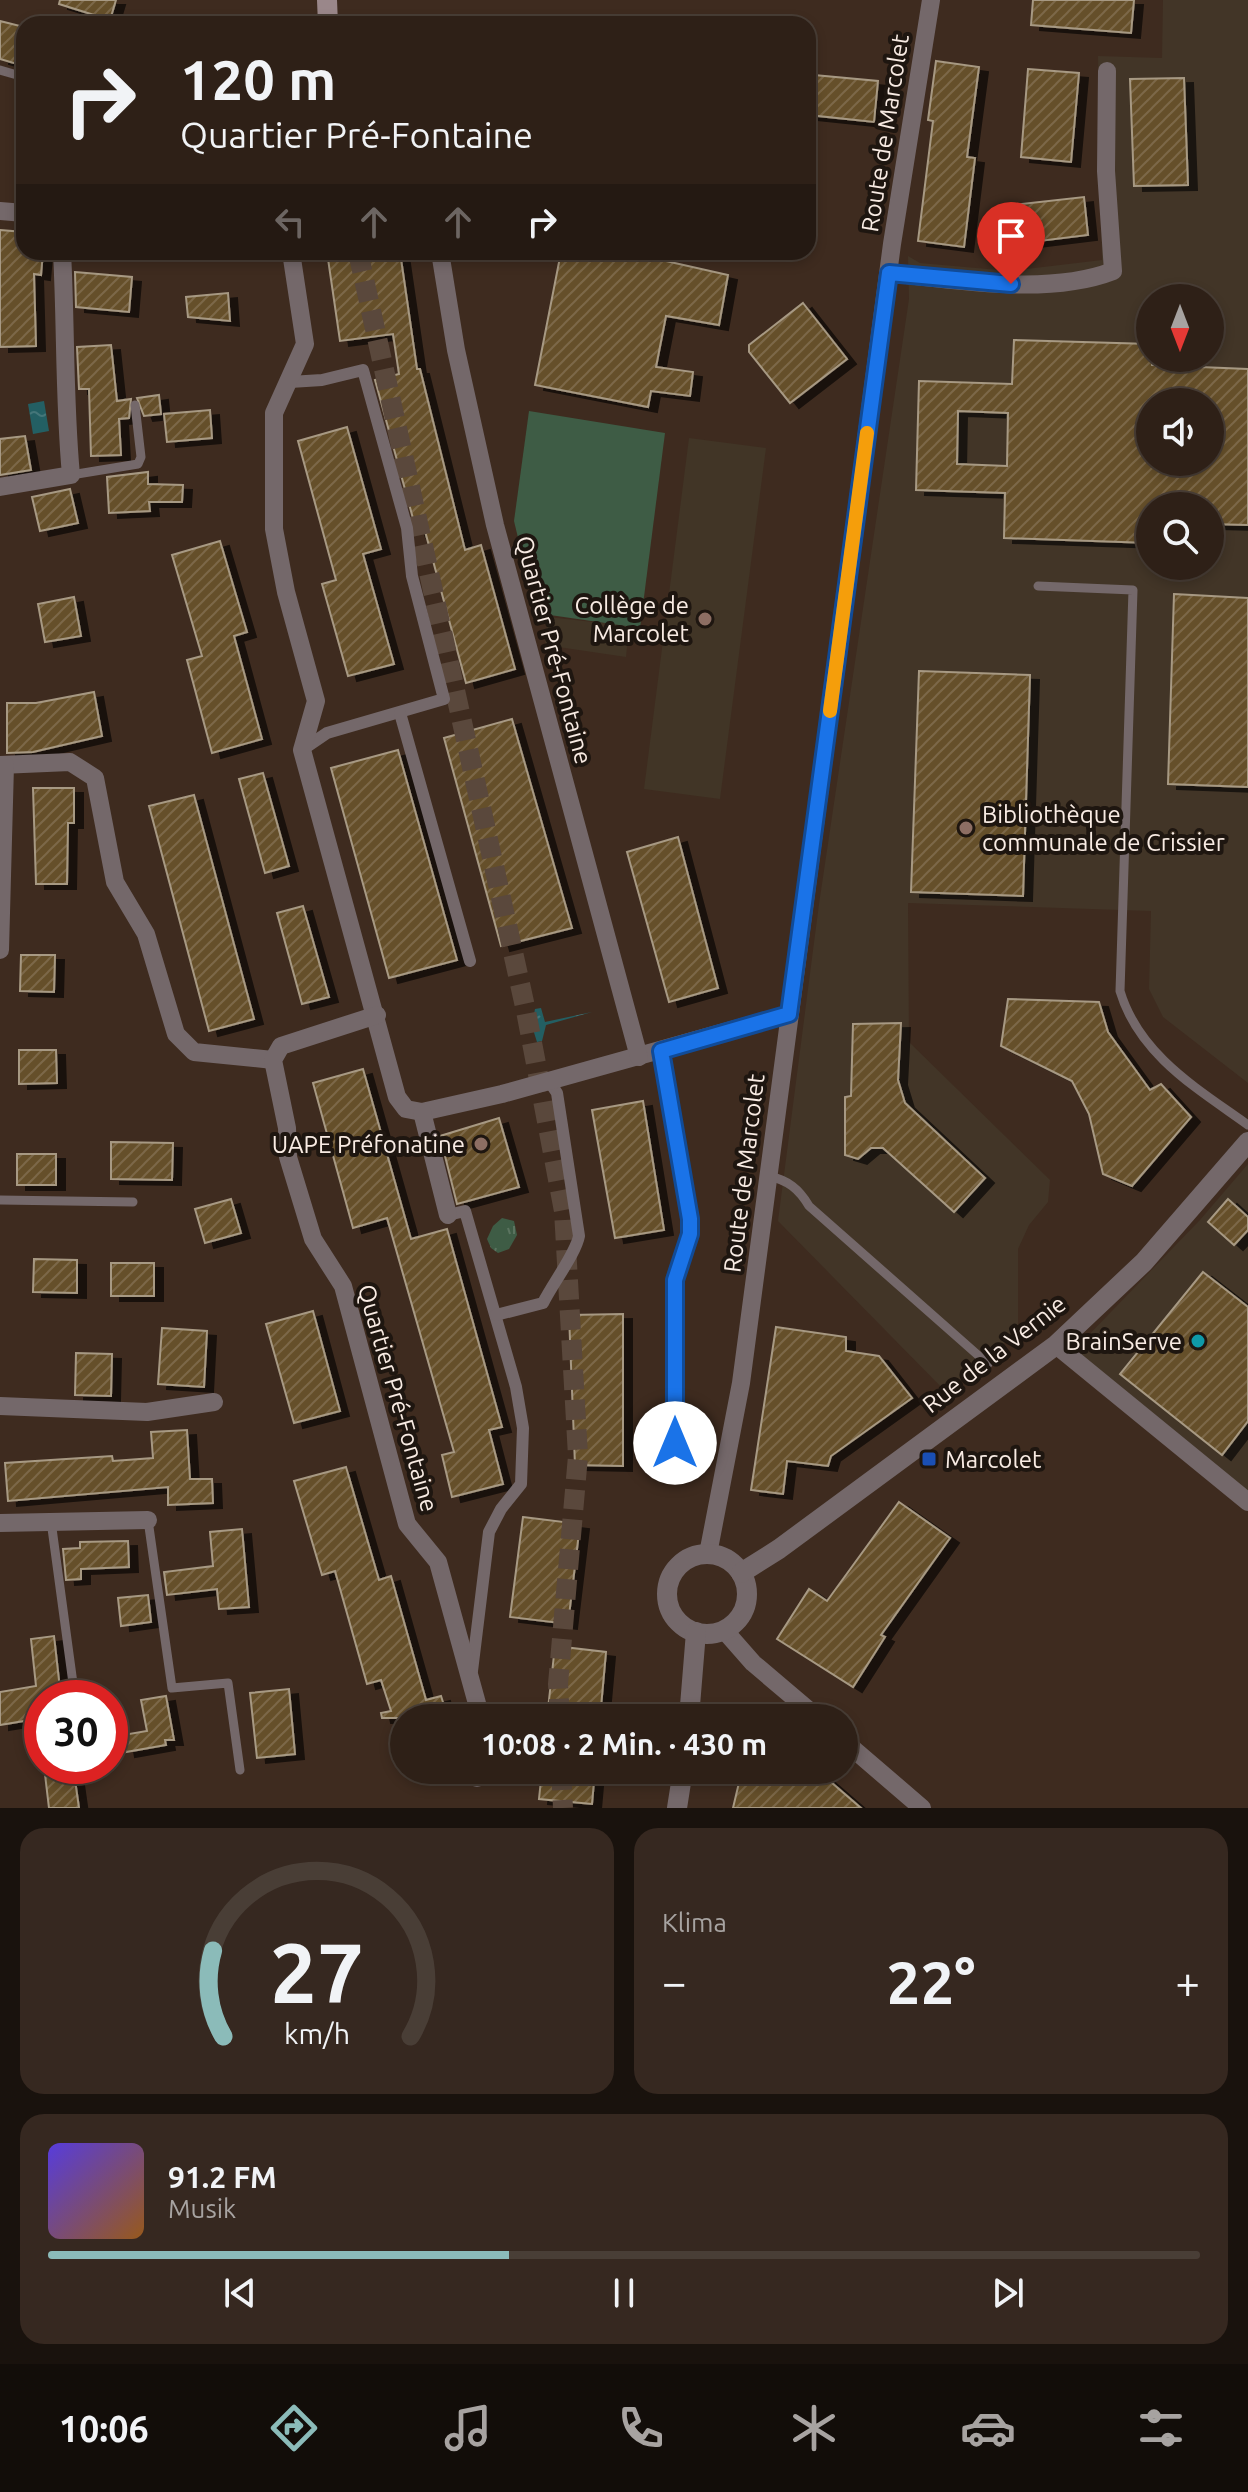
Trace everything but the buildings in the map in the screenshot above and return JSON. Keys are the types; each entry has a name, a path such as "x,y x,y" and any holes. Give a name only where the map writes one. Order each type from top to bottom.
{"street":[{"name":"Route de Marcolet","path":"708,1554 741,1383 889,273 931,0"},
{"path":"889,273 1011,284 1095,278 1113,271 1106,171 1107,71"},
{"path":"0,487 71,475 65,404 68,362 62,260"},
{"path":"292,260 305,344 274,413 274,529 286,592 316,701 302,750 397,1097 406,1109 422,1112 639,1057 789,1014"},
{"name":"Quartier Pré-Fontaine","path":"441,260 456,350 495,525 639,1057"},
{"path":"290,382 322,380 363,370 407,528 412,576 444,699 327,733 302,750"},
{"path":"400,713 470,961"},
{"path":"0,950 3,765 70,762 95,778 115,882 146,934 176,1034 194,1052 273,1060 281,1046 377,1015"},
{"path":"661,1051 690,1219 690,1234 675,1280 675,1443"},
{"name":"Quartier Pré-Fontaine","path":"273,1060 287,1128 288,1157 313,1239 343,1286 407,1524 438,1562 478,1704"},
{"path":"496,1315 543,1303 558,1273 578,1247 579,1236 557,1093 549,1081"},
{"path":"422,1112 448,1215 465,1211 522,1409 521,1484 489,1532 471,1678"},
{"name":"Rue de la Vernie","path":"741,1573 1056,1345 1144,1262 1248,1142"},
{"path":"1056,1345 1248,1502"},
{"path":"0,1406 147,1412 214,1402"},
{"path":"0,1523 148,1520"},
{"path":"708,1554 721,1557 741,1573 746,1598 735,1622 724,1630 696,1632 675,1618 667,1594 674,1570 684,1561 708,1554"},
{"path":"724,1630 753,1663 801,1704"},
{"path":"690,1704 696,1632"},
{"path":"858,1753 922,1808"},
{"path":"677,1808 681,1784"}],"lane":[{"path":"71,475 138,464 141,457 135,405"},
{"path":"1038,586 1133,590 1120,991 1128,1014 1172,1072 1248,1125"},
{"path":"768,1176 781,1179 800,1191 809,1206 988,1364"},
{"path":"0,1200 133,1202"},
{"path":"148,1520 172,1688 228,1683 240,1770"},
{"path":"51,1521 73,1680"}],"shaded area":[{"path":"1163,0 1248,0 1248,1083 1163,1017 1149,989 1151,911 908,903 909,1042 1050,1180 1048,1202 1029,1225 1018,1249 1018,1331 947,1393 778,1221 819,904 909,299 908,256 920,263 1010,271 1102,260 1098,56 1162,58"},
{"name":"Collège de Marcolet","path":"689,438 766,448 720,799 644,789"},
{"name":"Collège de Marcolet","path":"548,617 629,626 626,657 545,645"},
{"path":"1248,1164 1248,1492 1081,1360 1081,1343 1200,1220"}],"green space":[{"path":"529,411 665,433 640,628 536,613 514,521"},
{"path":"502,1218 514,1221 517,1235 509,1249 498,1253 491,1248 487,1239 493,1226"}],"water":[{"path":"44,401 49,431 33,434 28,404"},
{"path":"541,1008 545,1022 592,1012 546,1025 542,1041 537,1042 532,1026 535,1009"}],"tunnel":[{"path":"360,260 526,1011 564,1211 578,1456 558,1684 559,1704"},
{"path":"562,1784 563,1808"}],"slow traffic":[{"path":"830,711 867,433"}],"place":[{"name":"Collège de Marcolet","path":"705,619"},
{"name":"Bibliothèque communale de Crissier","path":"966,828"},
{"name":"UAPE Préfonatine","path":"481,1144"},
{"name":"BrainServe","path":"1198,1341"},
{"name":"Marcolet","path":"929,1459"}],"route":[{"path":"675,1443 675,1280 677,1266 690,1234 690,1219 661,1051 789,1014 889,273 1011,284"}]}
